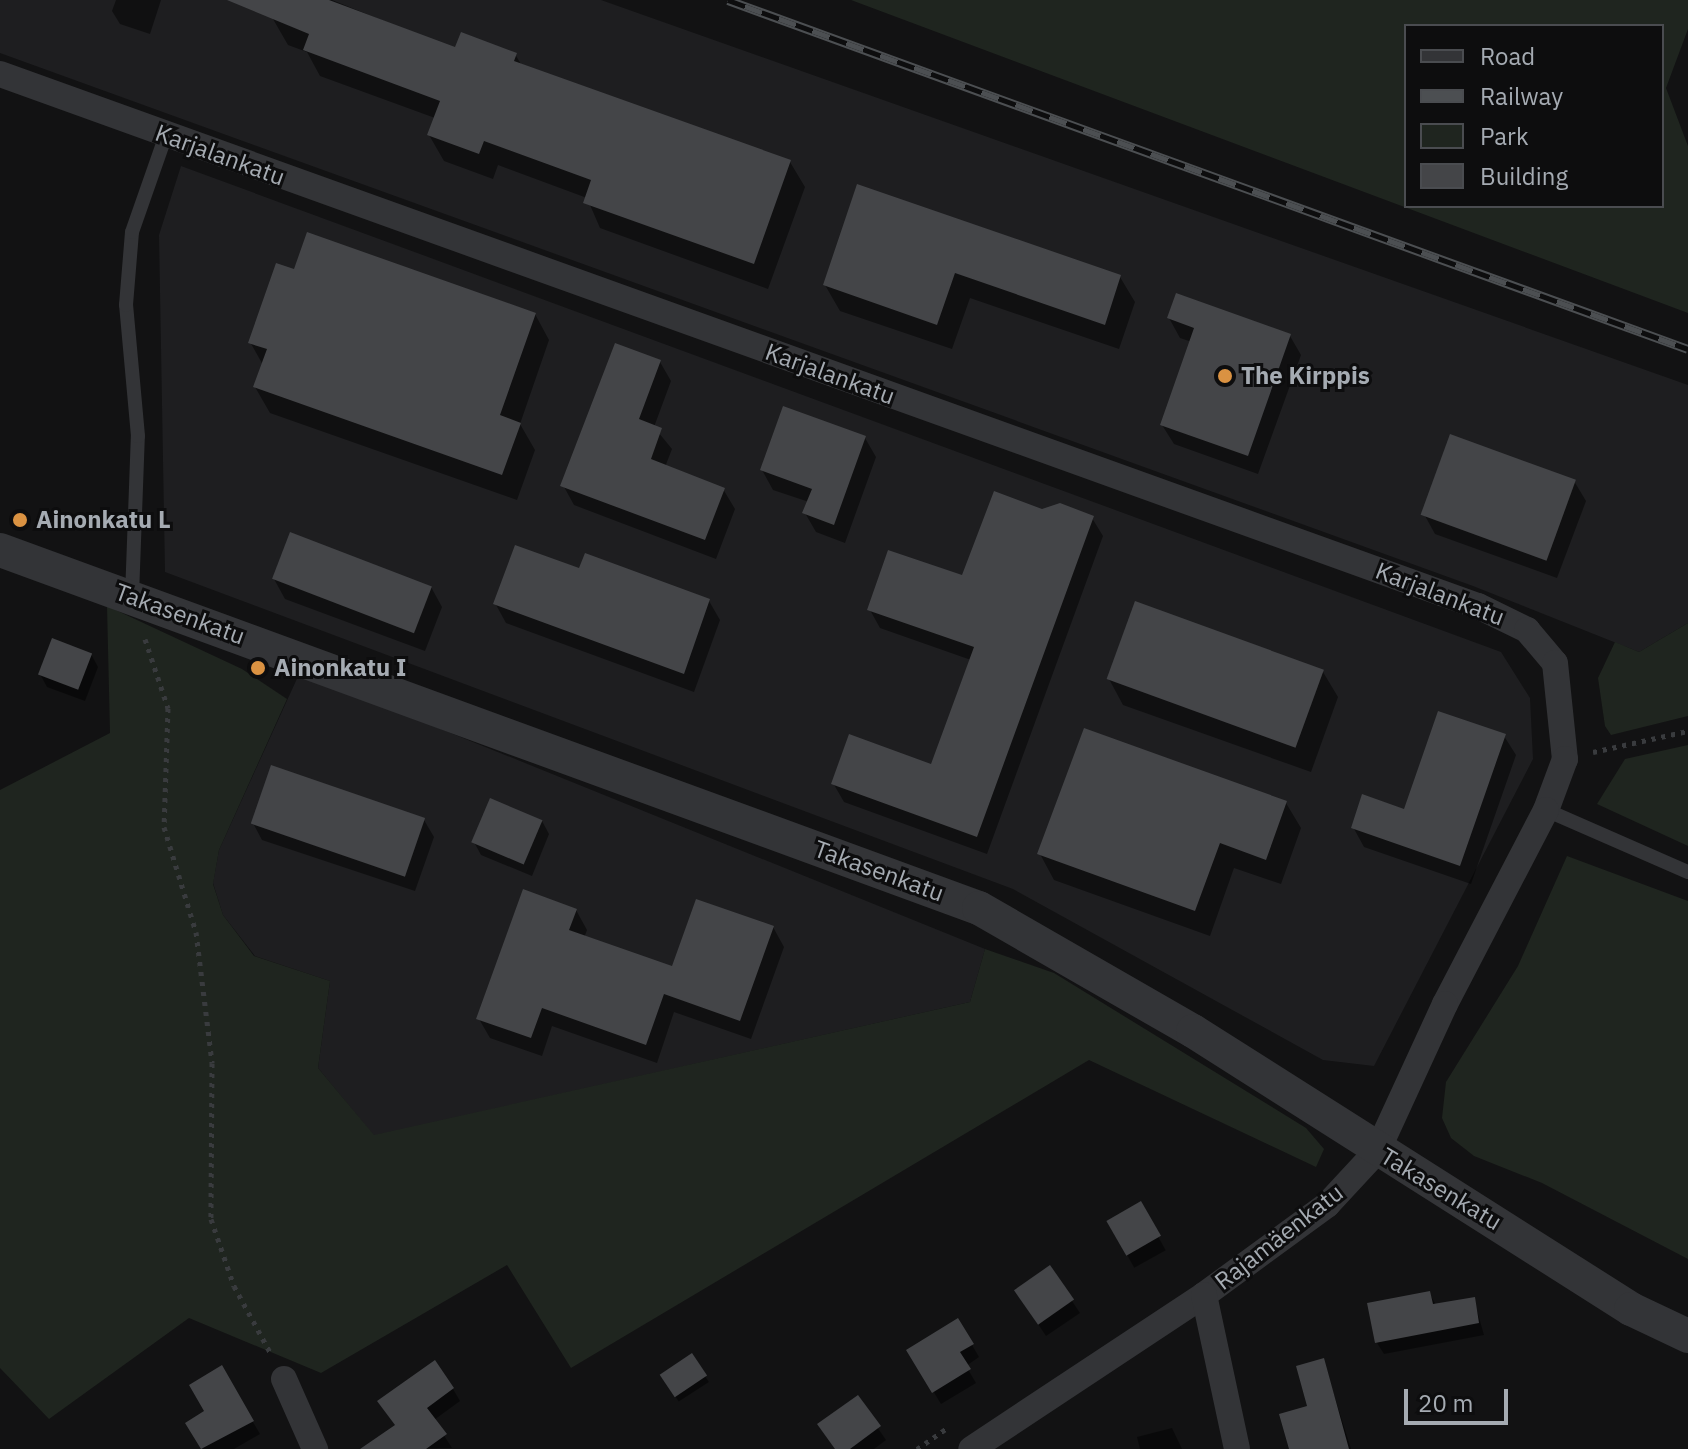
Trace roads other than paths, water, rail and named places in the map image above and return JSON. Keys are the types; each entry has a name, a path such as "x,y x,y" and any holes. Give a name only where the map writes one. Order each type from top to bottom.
{"street":[{"name":"Karjalankatu","path":"0,74 1478,606 1527,630 1555,663 1565,759"},
{"name":"Takasenkatu","path":"0,550 979,908 1193,1031 1631,1309 1688,1336"},
{"name":"Rajamäenkatu","path":"971,1449 1204,1295 1327,1205 1378,1150 1445,1004 1546,810 1565,759"},
{"path":"1204,1295 1237,1449"},
{"path":"284,1379 315,1449"}],"lane":[{"path":"132,596 138,436 126,305 132,232 166,135"},
{"path":"1546,810 1688,872"}],"railway":[{"path":"728,0 1688,349"}],"place":[{"name":"The Kirppis","path":"1225,376"},
{"name":"Ainonkatu L","path":"20,520"},
{"name":"Ainonkatu I","path":"258,668"}]}
